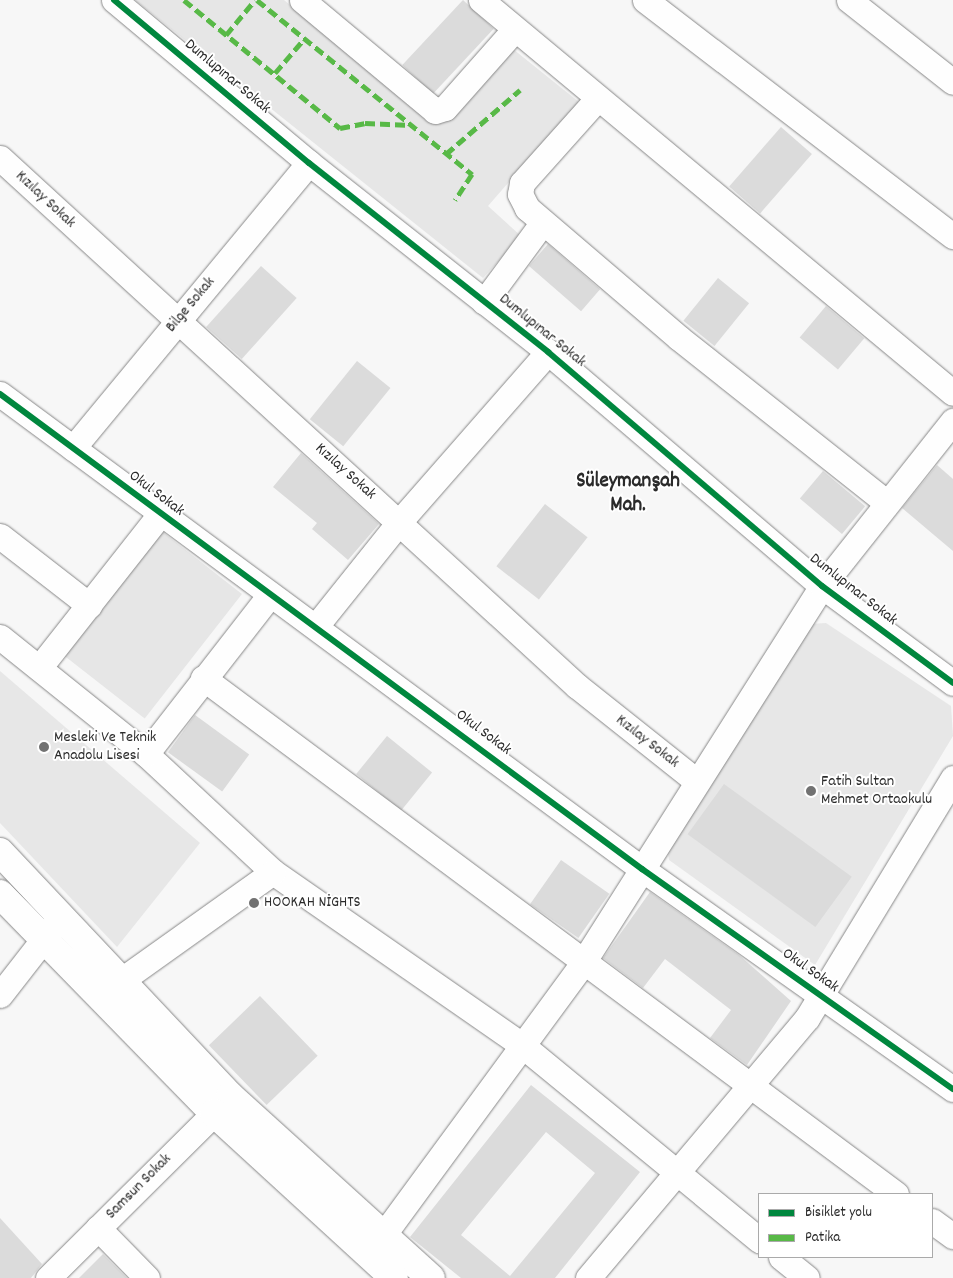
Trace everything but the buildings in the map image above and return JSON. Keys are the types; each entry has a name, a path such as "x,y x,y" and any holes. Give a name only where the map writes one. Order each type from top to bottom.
{"street":[{"name":"Dumlupınar Sokak","path":"114,0 309,163 548,352 822,586 953,683"},
{"path":"302,0 434,111 445,108 514,30"},
{"path":"481,0 514,30 953,393"},
{"path":"645,0 953,236"},
{"path":"849,0 953,82"},
{"path":"598,98 522,183 520,194 528,208 679,338 887,503"},
{"name":"Kızılay Sokak","path":"0,158 400,521 576,686 695,780"},
{"name":"Bilge Sokak","path":"73,448 309,163"},
{"path":"484,302 543,222"},
{"path":"316,626 400,521 548,352"},
{"name":"Okul Sokak","path":"0,394 642,869 953,1089"},
{"path":"384,1234 582,964 695,780 822,586 953,421"},
{"path":"39,668 160,514"},
{"path":"0,536 89,605"},
{"path":"146,754 203,678 270,595"},
{"path":"0,637 146,754 273,872 523,1046 758,1239"},
{"path":"203,678 582,964 895,1193"},
{"path":"588,1278 678,1175 751,1087 821,995 953,778"},
{"path":"0,852 60,918 123,978 222,1104 384,1234 431,1278"},
{"path":"123,978 273,872"},
{"path":"0,894 42,939 222,1104 394,1278"},
{"path":"0,995 60,918"},
{"name":"Samsun Sokak","path":"48,1278 222,1104"},
{"path":"933,1222 953,1236"},
{"path":"98,1228 147,1278"},
{"path":"781,1258 807,1278"}],"shaded area":[{"path":"135,0 284,0 431,122 447,121 513,49 579,102 488,206 521,236 483,278"},
{"path":"160,530 242,594 145,719 63,655"},
{"name":"Fatih Sultan Mehmet Ortaokulu","path":"826,623 951,706 953,736 815,965 669,860 667,847 810,624"},
{"name":"Mesleki Ve Teknik Anadolu Lisesi","path":"0,671 200,843 117,947 0,823"}],"marked path":[{"path":"184,0 340,128 365,123 411,125"},
{"path":"226,35 255,0"},
{"path":"257,0 472,174 455,200"},
{"path":"275,73 304,39"},
{"path":"446,154 520,90"}],"cycle path":[{"path":"114,0 309,163 548,352 822,586 953,683"},
{"path":"0,394 642,869 953,1089"}],"place":[{"name":"Mesleki Ve Teknik Anadolu Lisesi","path":"44,747"},
{"name":"Fatih Sultan Mehmet Ortaokulu","path":"811,791"},
{"name":"HOOKAH NİGHTS","path":"254,903"}],"district":[{"name":"Süleymanşah Mah.","path":"628,494"}]}
